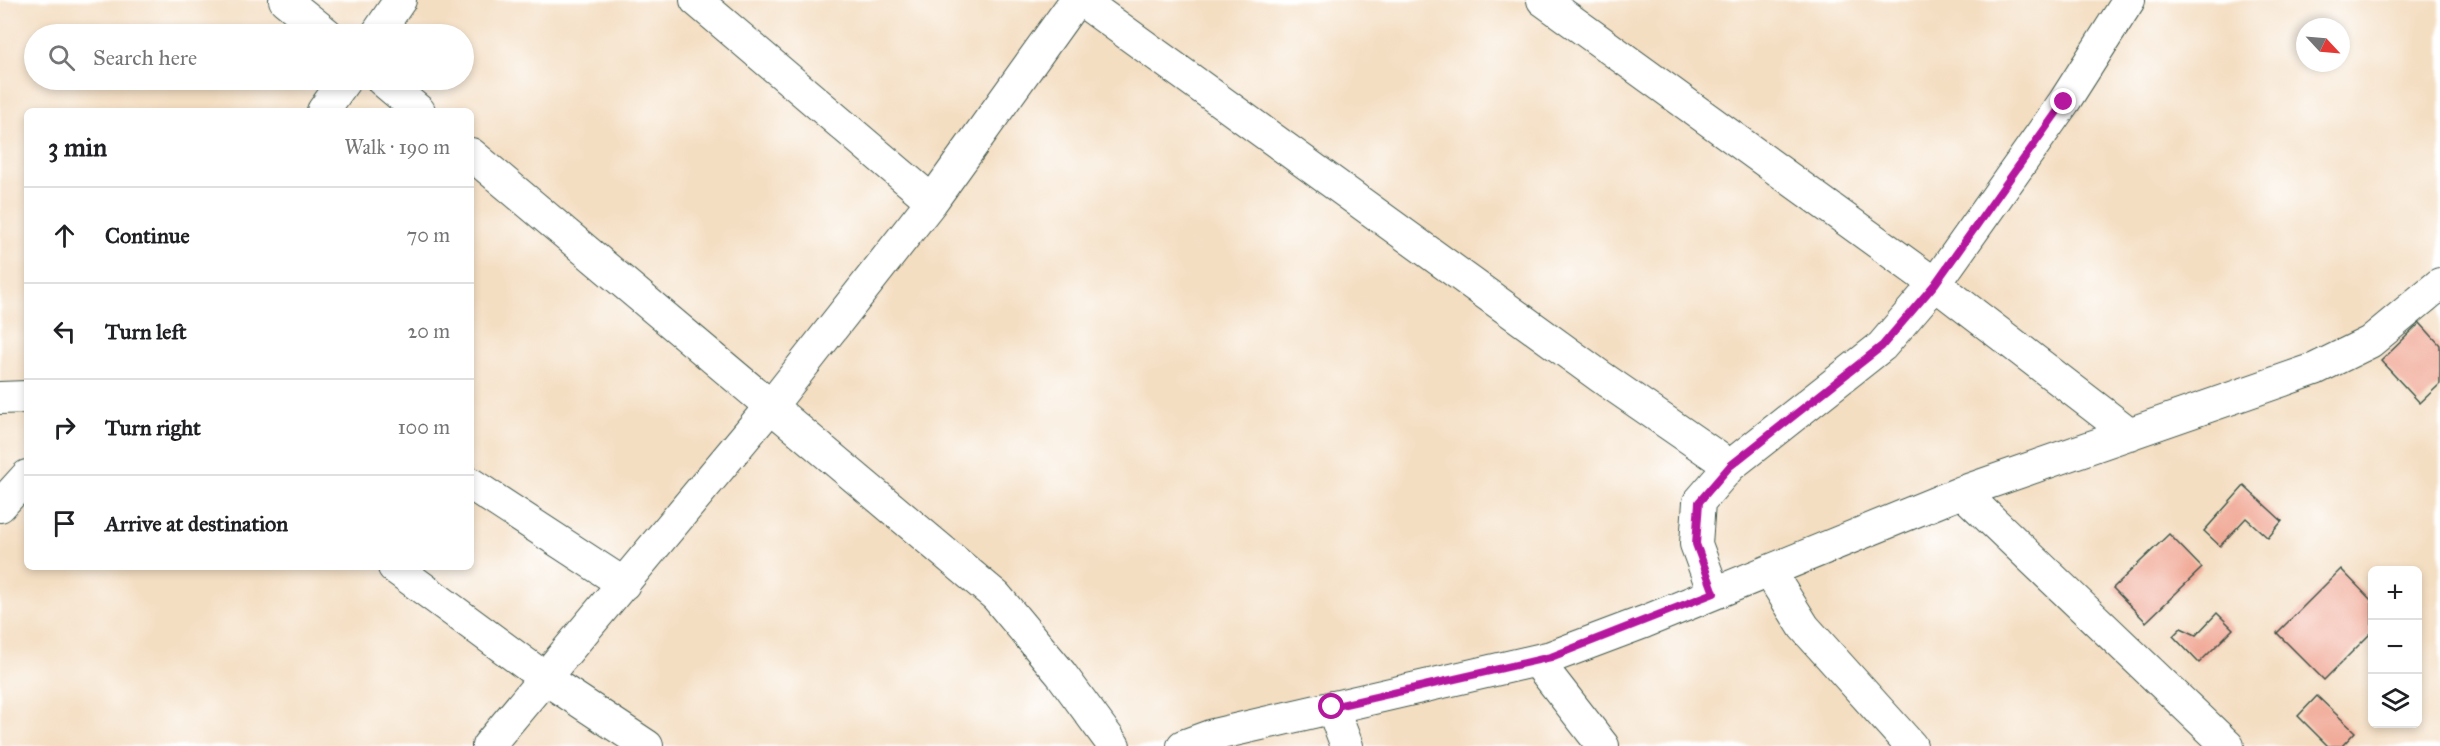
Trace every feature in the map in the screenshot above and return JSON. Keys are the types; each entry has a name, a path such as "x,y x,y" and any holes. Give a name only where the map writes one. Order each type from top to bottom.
{"street":[{"path":"285,0 315,24"},
{"path":"384,24 400,0"},
{"path":"696,0 933,201"},
{"path":"488,746 771,406 933,201 1076,0"},
{"path":"1081,0 1601,377 1730,466"},
{"path":"1543,0 1935,284 2130,434"},
{"path":"1714,593 1696,544 1699,502 1730,466 1882,346 1935,284 2064,102 2129,0"},
{"path":"324,108 338,90"},
{"path":"394,90 415,108"},
{"path":"474,157 996,596 1061,674 1114,746"},
{"path":"1183,746 1213,735 1537,661 1644,622 1962,492 2315,369 2370,342 2440,284"},
{"path":"0,398 24,397"},
{"path":"0,506 24,479"},
{"path":"474,486 624,584"},
{"path":"1962,492 2228,746"},
{"path":"398,570 546,679 647,746"},
{"path":"1769,571 1804,627 1911,746"},
{"path":"1537,661 1603,746"},
{"path":"1332,707 1347,746"}],"building":[{"path":"2420,323 2440,345 2440,384 2420,403 2381,361"},
{"path":"2244,486 2282,521 2268,538 2246,518 2220,546 2204,531"},
{"path":"2169,534 2202,568 2146,622 2113,588"},
{"path":"2341,569 2368,597 2368,636 2324,680 2277,633"},
{"path":"2217,613 2233,629 2199,663 2173,636 2181,628 2196,635"},
{"path":"2317,696 2355,732 2342,746 2328,746 2298,716"}],"route":[{"path":"1332,707 1551,657 1714,593 1696,544 1699,502 1730,466 1882,346 1935,284 2064,102"}]}
